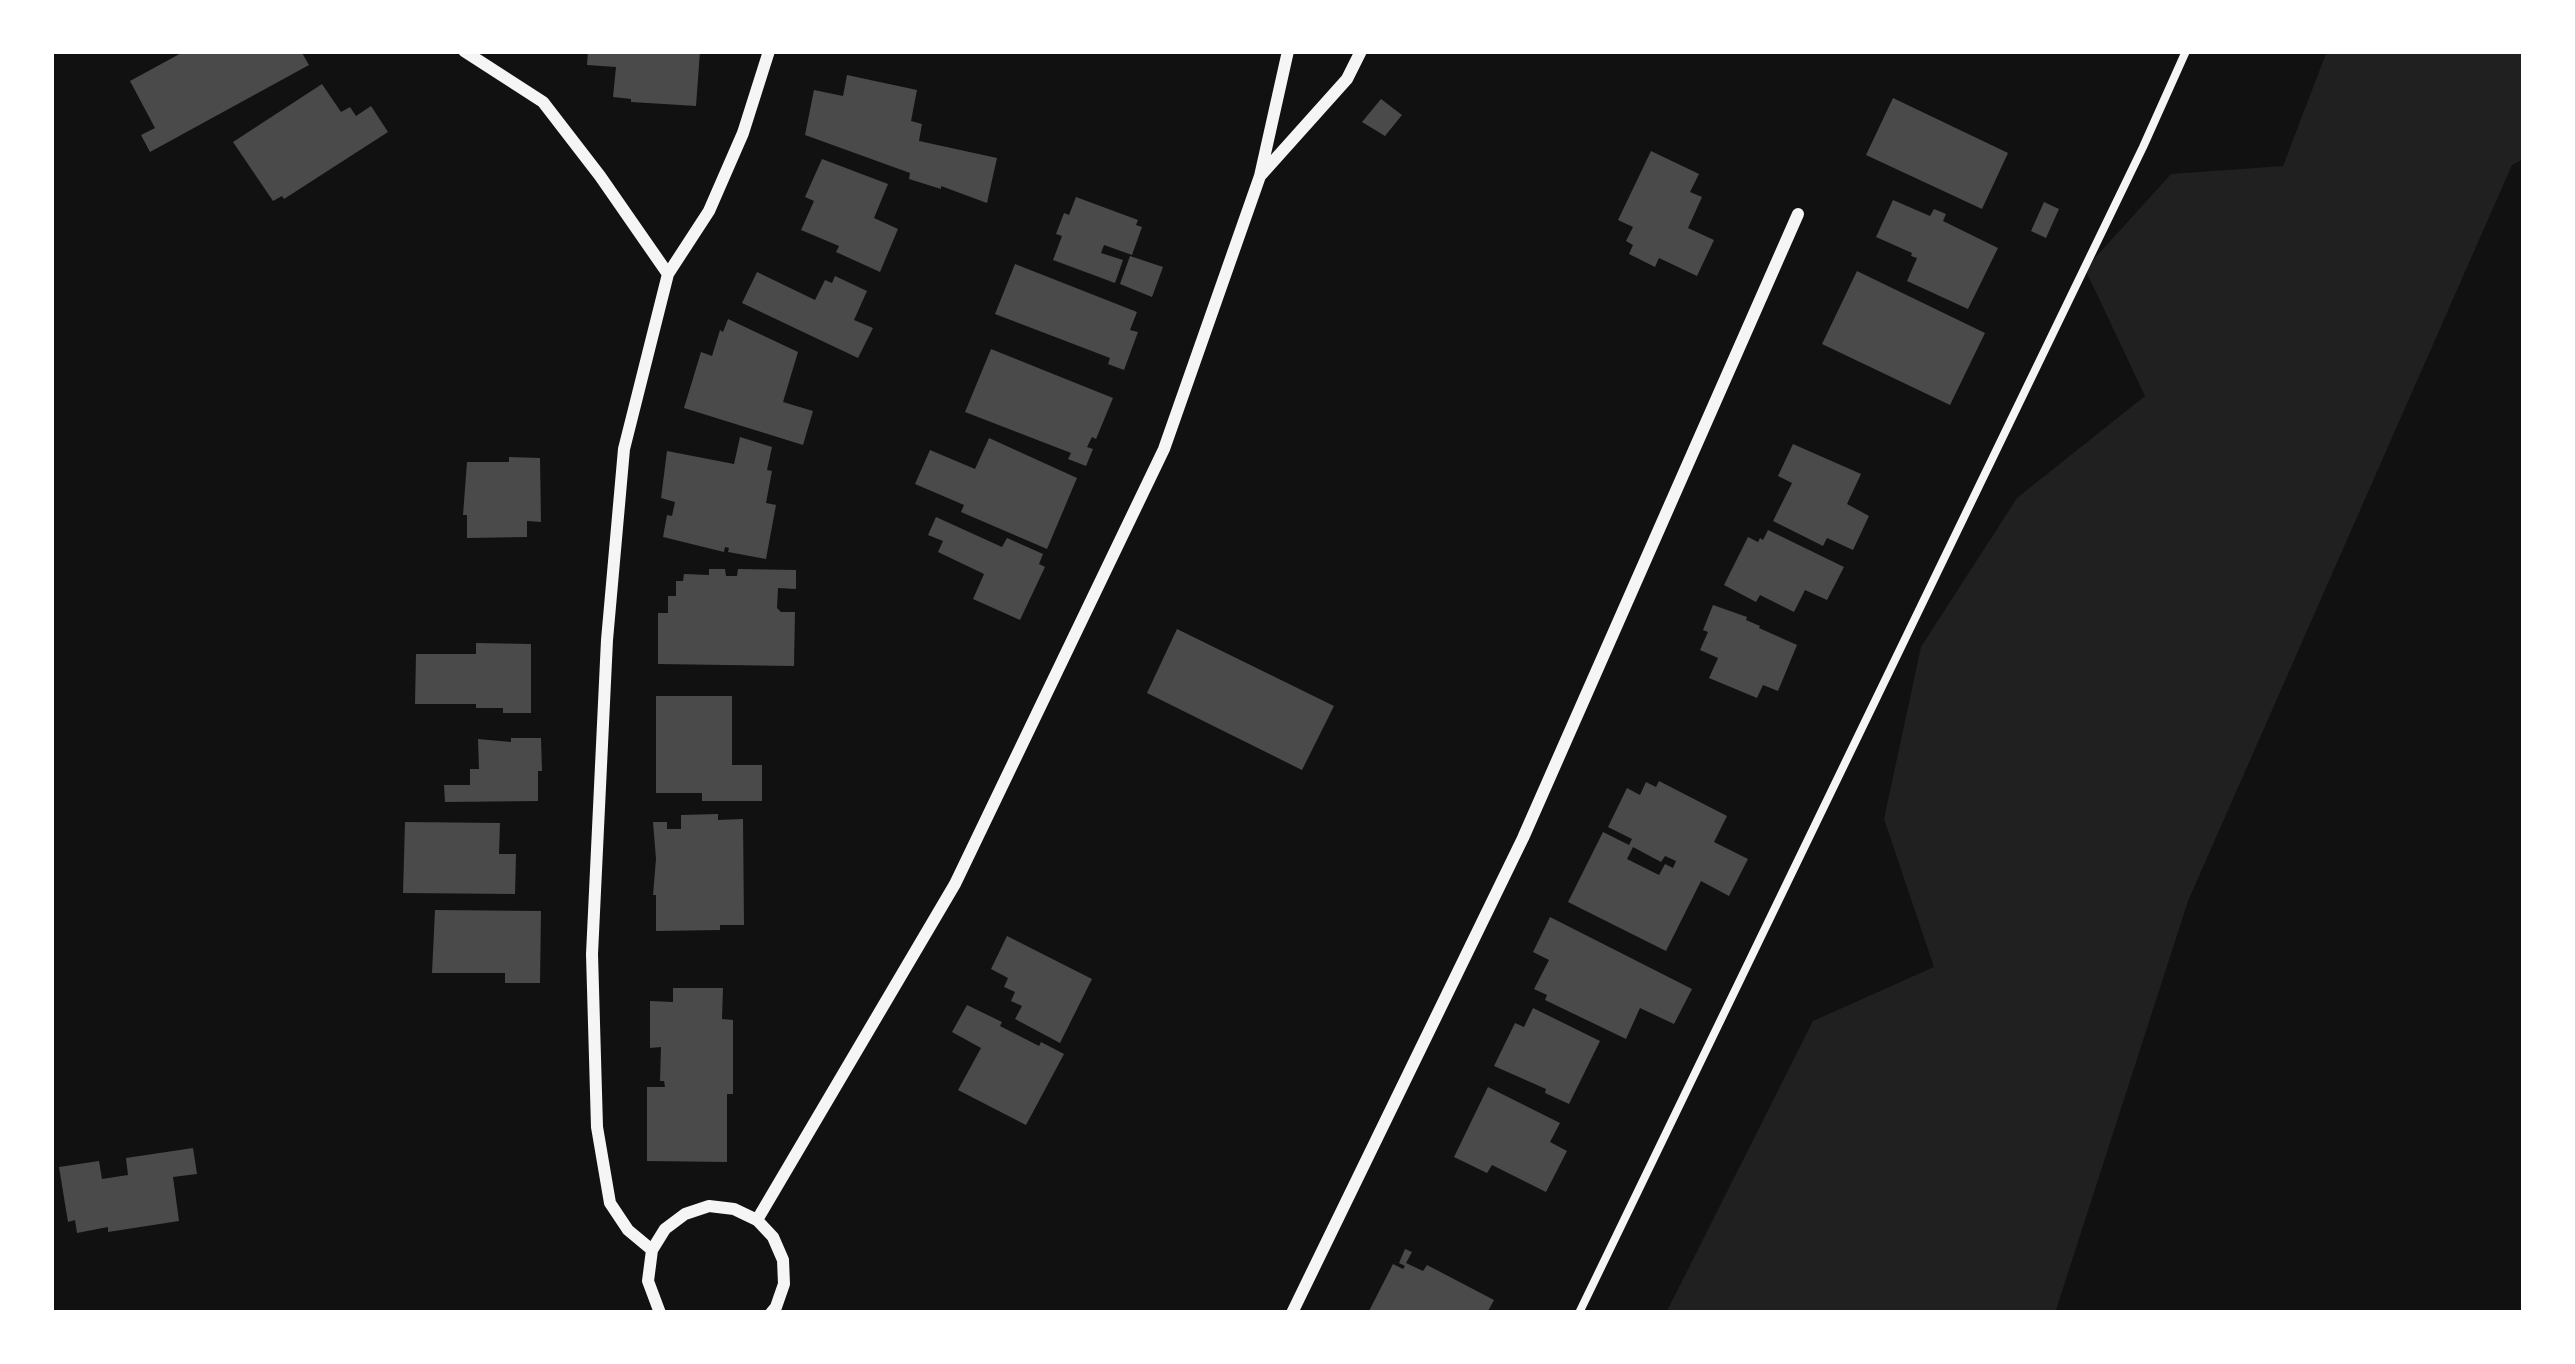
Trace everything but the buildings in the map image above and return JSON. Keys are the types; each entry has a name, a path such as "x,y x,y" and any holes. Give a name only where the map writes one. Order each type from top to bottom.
{"street":[{"path":"464,51 543,102 668,274"},
{"path":"652,1250 628,1230 610,1203 597,1127 592,954 607,640 624,449 668,274 709,212 743,133 769,51"},
{"path":"757,1220 955,884 1164,449 1260,176 1288,51"},
{"path":"1260,176 1347,80 1361,51"},
{"path":"1292,1313 1523,838 1798,214"},
{"path":"660,1313 648,1281 652,1250 675,1221 709,1206 734,1209 757,1220 773,1237 783,1260 779,1311"}],"path":[{"path":"1579,1313 2186,51"}],"shaded area":[{"path":"2327,51 2524,51 2524,159 2512,165 2188,901 2055,1313 1666,1313 1813,1021 1934,967 1884,819 1921,647 2017,498 2145,396 2085,269 2171,174 2283,166"}]}
